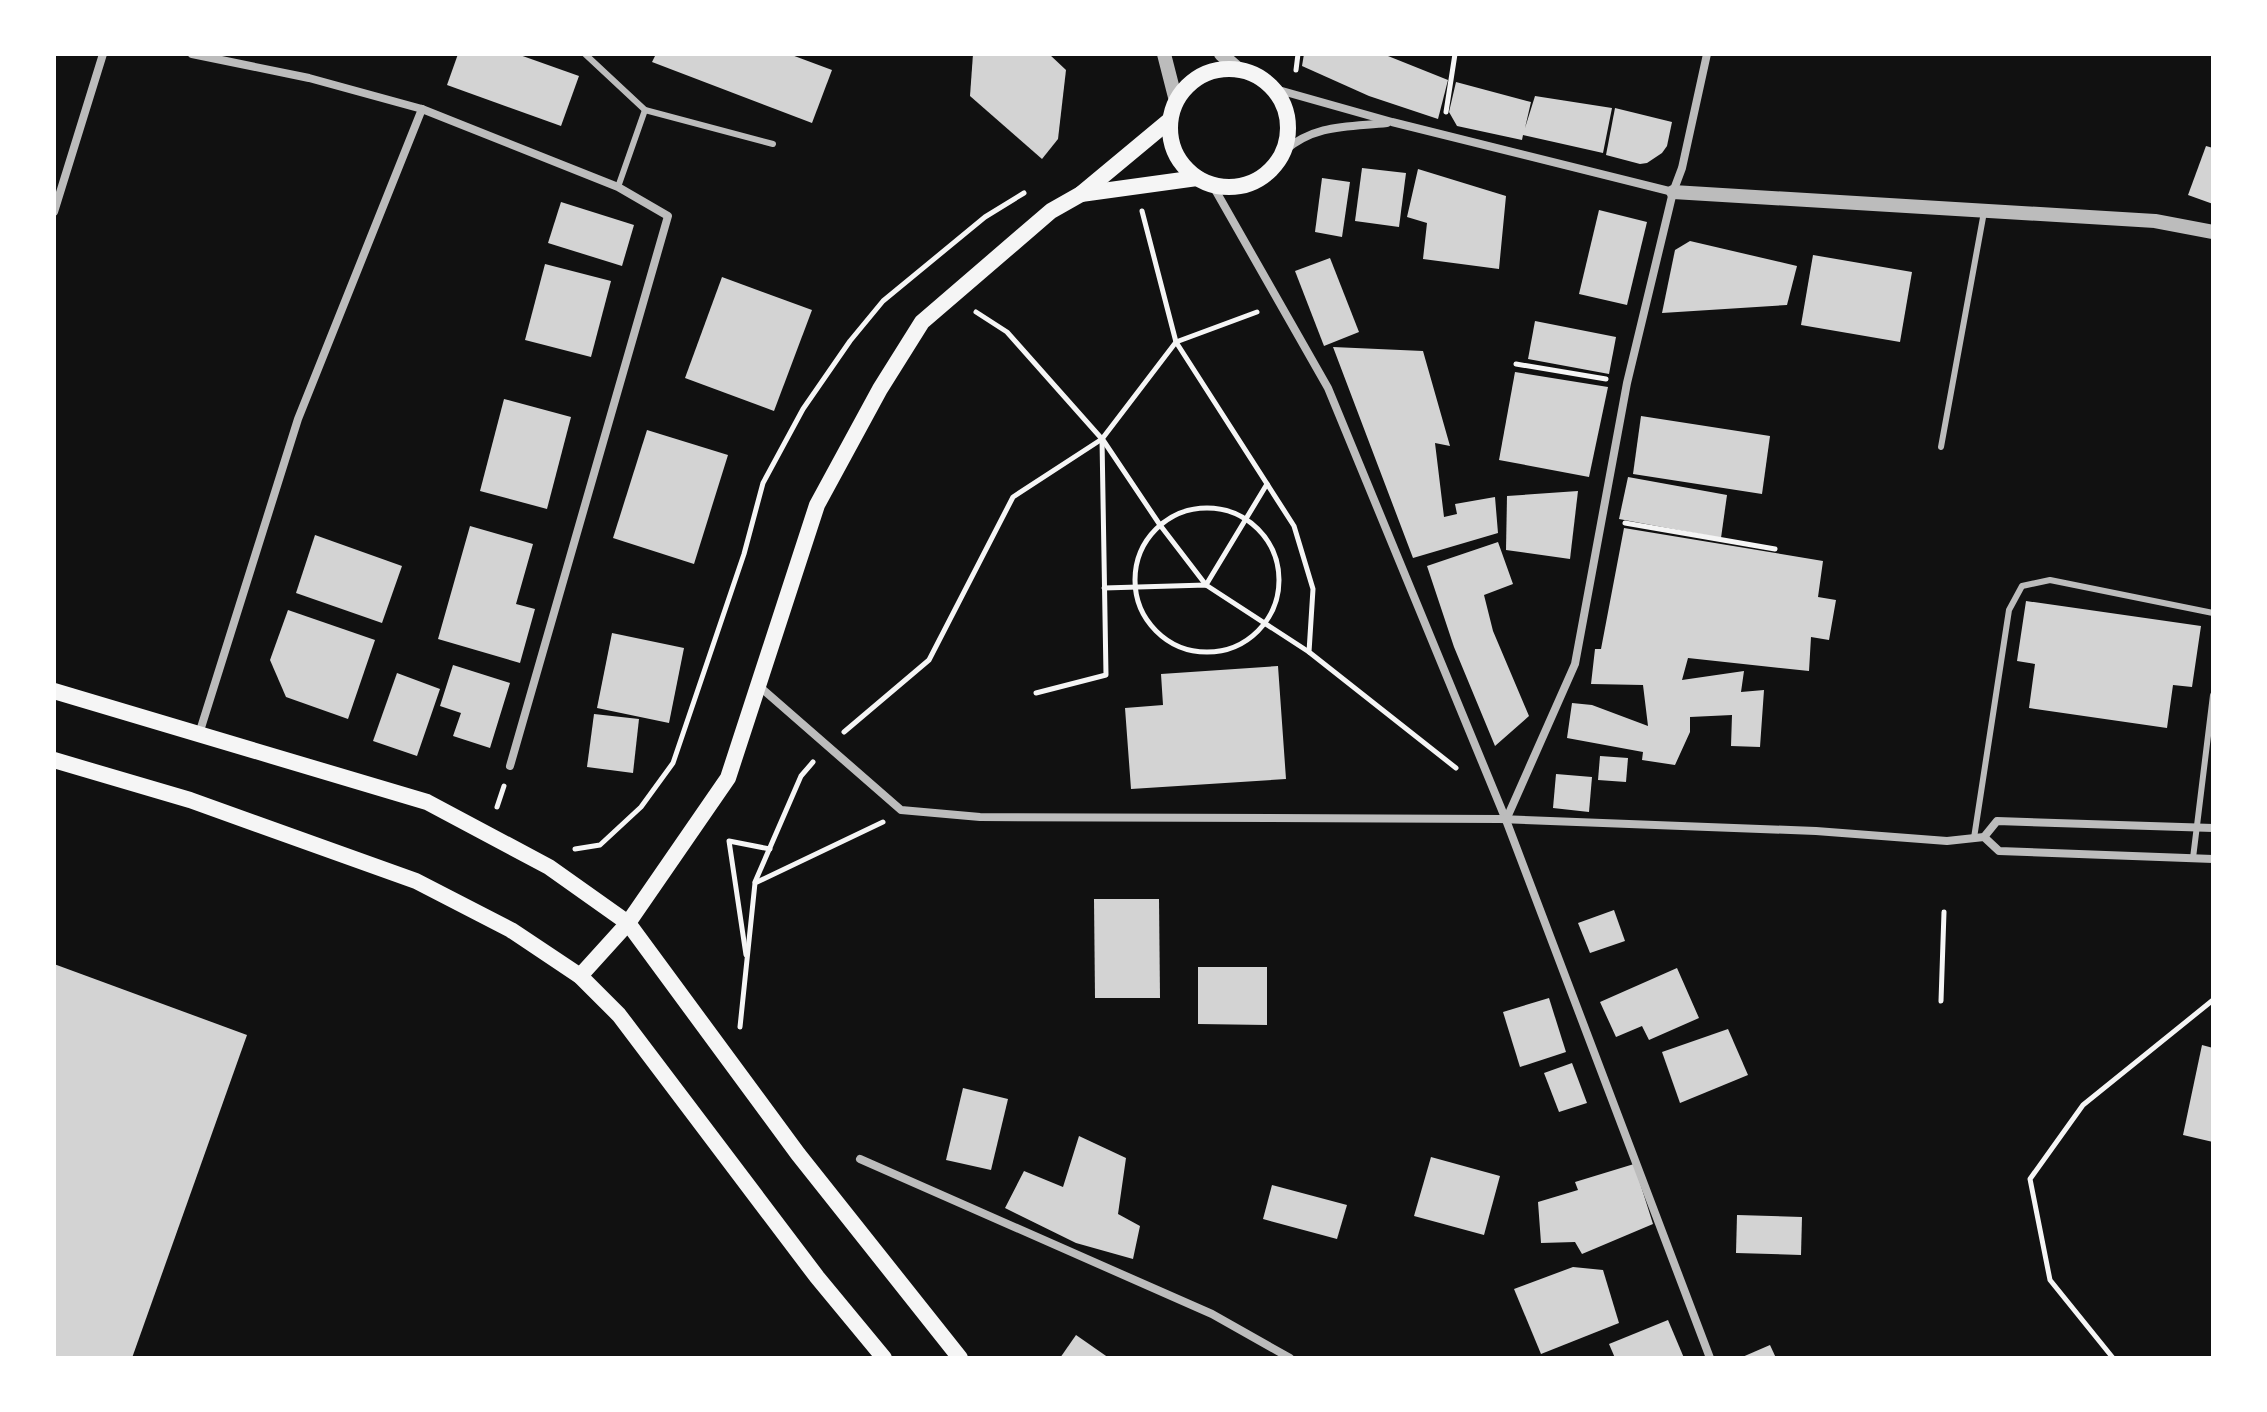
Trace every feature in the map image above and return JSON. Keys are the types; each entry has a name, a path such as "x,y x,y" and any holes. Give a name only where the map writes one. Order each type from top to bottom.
{"main road":[{"path":"1219,69 1238,69 1257,75 1275,89 1285,106 1289,136 1284,151 1265,176 1249,184 1231,188 1213,186 1184,167 1175,153 1170,137 1170,120 1176,101 1186,86 1201,75 1219,69"},
{"path":"580,976 628,923 728,778 817,505 880,389 922,322 1051,211 1081,194 1170,120"},
{"path":"1081,194 1197,178"},
{"path":"54,691 427,802 549,867 628,923 798,1154 960,1358"},
{"path":"54,760 190,800 416,881 511,930 580,976 619,1015 817,1277 884,1358"}],"street":[{"path":"54,212 103,54"},
{"path":"192,54 309,78 422,109 618,187 668,216 510,766"},
{"path":"1164,54 1176,101"},
{"path":"1221,54 1238,69"},
{"path":"1506,820 1575,664 1627,383 1673,192 1682,168 1707,54"},
{"path":"1275,89 1392,122 1673,192 2155,221 2213,232"},
{"path":"199,734 298,419 422,109"},
{"path":"1284,151 1299,138 1320,130 1392,122"},
{"path":"1213,186 1328,388 1506,820 1710,1358"},
{"path":"760,687 901,810 980,817 1506,820 1816,831 1947,841 1979,837 1997,821 2213,828"},
{"path":"1979,837 1999,851 2213,859"},
{"path":"860,1159 1212,1314 1290,1358"}],"lane":[{"path":"585,54 645,110 773,144"},
{"path":"618,187 645,110"},
{"path":"1941,447 1984,212"},
{"path":"1979,837 2009,610 2022,586 2050,580 2213,613"},
{"path":"2193,858 2213,695"}],"path":[{"path":"1444,125 1455,54"},
{"path":"568,849 600,845 641,807 673,763 739,569 763,483 803,409 850,341 894,292 985,217 1037,185"},
{"path":"1140,207 1176,342 1294,526 1313,589 1309,652"},
{"path":"971,308 1007,332 1102,439 1160,525 1206,585 1309,652 1467,777"},
{"path":"843,733 929,660 1013,497 1102,439 1176,342 1266,308"},
{"path":"1516,364 1627,383"},
{"path":"1036,693 1106,675 1102,439"},
{"path":"1206,585 1267,484"},
{"path":"1202,508 1225,510 1247,519 1264,535 1278,567 1277,602 1266,623 1248,641 1226,651 1201,653 1177,646 1156,632 1142,611 1135,587 1136,564 1145,543 1160,525 1180,513 1202,508"},
{"path":"1600,518 1775,549"},
{"path":"1104,588 1206,585"},
{"path":"739,1034 755,883 801,776 819,756"},
{"path":"494,819 510,766"},
{"path":"755,883 875,828 901,810"},
{"path":"747,964 729,841 770,849"},
{"path":"1941,1001 1944,912"},
{"path":"2113,1358 2050,1280 2030,1179 2083,1105 2213,1000"}],"building":[{"path":"458,54 517,54 579,76 561,126 447,85"},
{"path":"656,54 789,54 832,70 812,123 652,62"},
{"path":"973,54 1049,54 1066,70 1058,139 1042,159 970,96"},
{"path":"1304,54 1383,54 1448,80 1438,119 1369,96 1302,66"},
{"path":"1456,82 1531,102 1525,128 1535,96 1612,108 1603,153 1523,135 1522,140 1457,126 1449,112"},
{"path":"1615,108 1672,122 1667,146 1662,153 1640,164 1606,155"},
{"path":"2206,146 2213,148 2213,204 2188,195"},
{"path":"1362,168 1406,173 1399,227 1355,221"},
{"path":"1418,169 1506,196 1499,269 1423,259 1427,223 1407,217"},
{"path":"1322,178 1350,182 1342,237 1315,232"},
{"path":"561,202 634,225 622,266 548,243"},
{"path":"1599,210 1647,222 1627,305 1579,294"},
{"path":"1690,241 1797,266 1787,305 1662,313 1675,250"},
{"path":"1813,255 1912,272 1900,342 1801,325"},
{"path":"1330,258 1359,332 1324,346 1295,271"},
{"path":"545,264 611,281 591,357 525,340"},
{"path":"722,277 812,310 774,411 685,378"},
{"path":"1535,321 1616,337 1609,374 1528,359"},
{"path":"1333,347 1423,351 1450,446 1435,443 1444,517 1457,514 1455,504 1495,497 1498,533 1413,558"},
{"path":"1515,372 1608,387 1589,477 1499,460"},
{"path":"504,399 571,417 547,509 480,491"},
{"path":"1641,416 1770,436 1762,494 1633,474"},
{"path":"647,430 728,455 694,564 613,538"},
{"path":"1628,477 1727,495 1721,538 1619,519"},
{"path":"1578,491 1570,559 1506,550 1507,496"},
{"path":"470,526 533,544 516,604 535,609 520,663 438,639"},
{"path":"1624,528 1823,561 1818,597 1836,600 1829,640 1811,637 1809,671 1688,658 1682,680 1744,671 1741,692 1764,690 1760,747 1731,746 1732,715 1690,717 1690,732 1675,765 1642,760 1643,752 1567,738 1572,703 1592,705 1648,726 1643,685 1591,684 1595,649 1601,649"},
{"path":"315,535 402,566 382,623 296,593"},
{"path":"1498,542 1513,584 1484,595 1493,631 1529,716 1495,746 1454,647 1427,566"},
{"path":"2026,601 2201,626 2192,687 2173,685 2167,728 2029,708 2035,664 2017,661"},
{"path":"288,610 375,640 348,719 286,697 270,660"},
{"path":"612,633 684,648 669,723 597,708"},
{"path":"453,665 510,683 490,748 453,736 461,713 440,706"},
{"path":"1278,666 1286,779 1131,789 1125,708 1163,705 1161,674"},
{"path":"397,673 440,689 417,756 373,741"},
{"path":"594,714 639,719 633,773 587,767"},
{"path":"1600,756 1628,758 1626,782 1598,780"},
{"path":"1556,774 1592,777 1589,812 1553,808"},
{"path":"1094,899 1159,899 1160,998 1095,998"},
{"path":"1614,910 1625,941 1590,953 1578,923"},
{"path":"54,964 247,1035 132,1358 54,1358"},
{"path":"1198,967 1267,967 1267,1025 1198,1024"},
{"path":"1677,968 1699,1018 1649,1040 1642,1026 1616,1037 1600,1002"},
{"path":"1549,998 1566,1052 1520,1067 1503,1012"},
{"path":"1728,1029 1748,1075 1680,1103 1662,1052"},
{"path":"2202,1045 2213,1048 2213,1142 2183,1135"},
{"path":"1572,1063 1587,1103 1559,1112 1544,1073"},
{"path":"963,1088 1008,1099 991,1170 946,1160"},
{"path":"1079,1136 1126,1158 1118,1214 1140,1226 1133,1259 1076,1243 1005,1208 1024,1171 1063,1187"},
{"path":"1431,1157 1500,1176 1484,1235 1414,1216"},
{"path":"1634,1164 1653,1224 1582,1254 1575,1242 1541,1243 1538,1202 1578,1190 1575,1182"},
{"path":"1272,1185 1347,1205 1337,1239 1263,1219"},
{"path":"1737,1215 1802,1217 1801,1255 1736,1253"},
{"path":"1573,1267 1603,1270 1619,1323 1541,1354 1514,1289"},
{"path":"1668,1320 1684,1358 1615,1358 1609,1344"},
{"path":"1076,1335 1109,1358 1060,1358"},
{"path":"1770,1345 1776,1358 1740,1358"}]}
